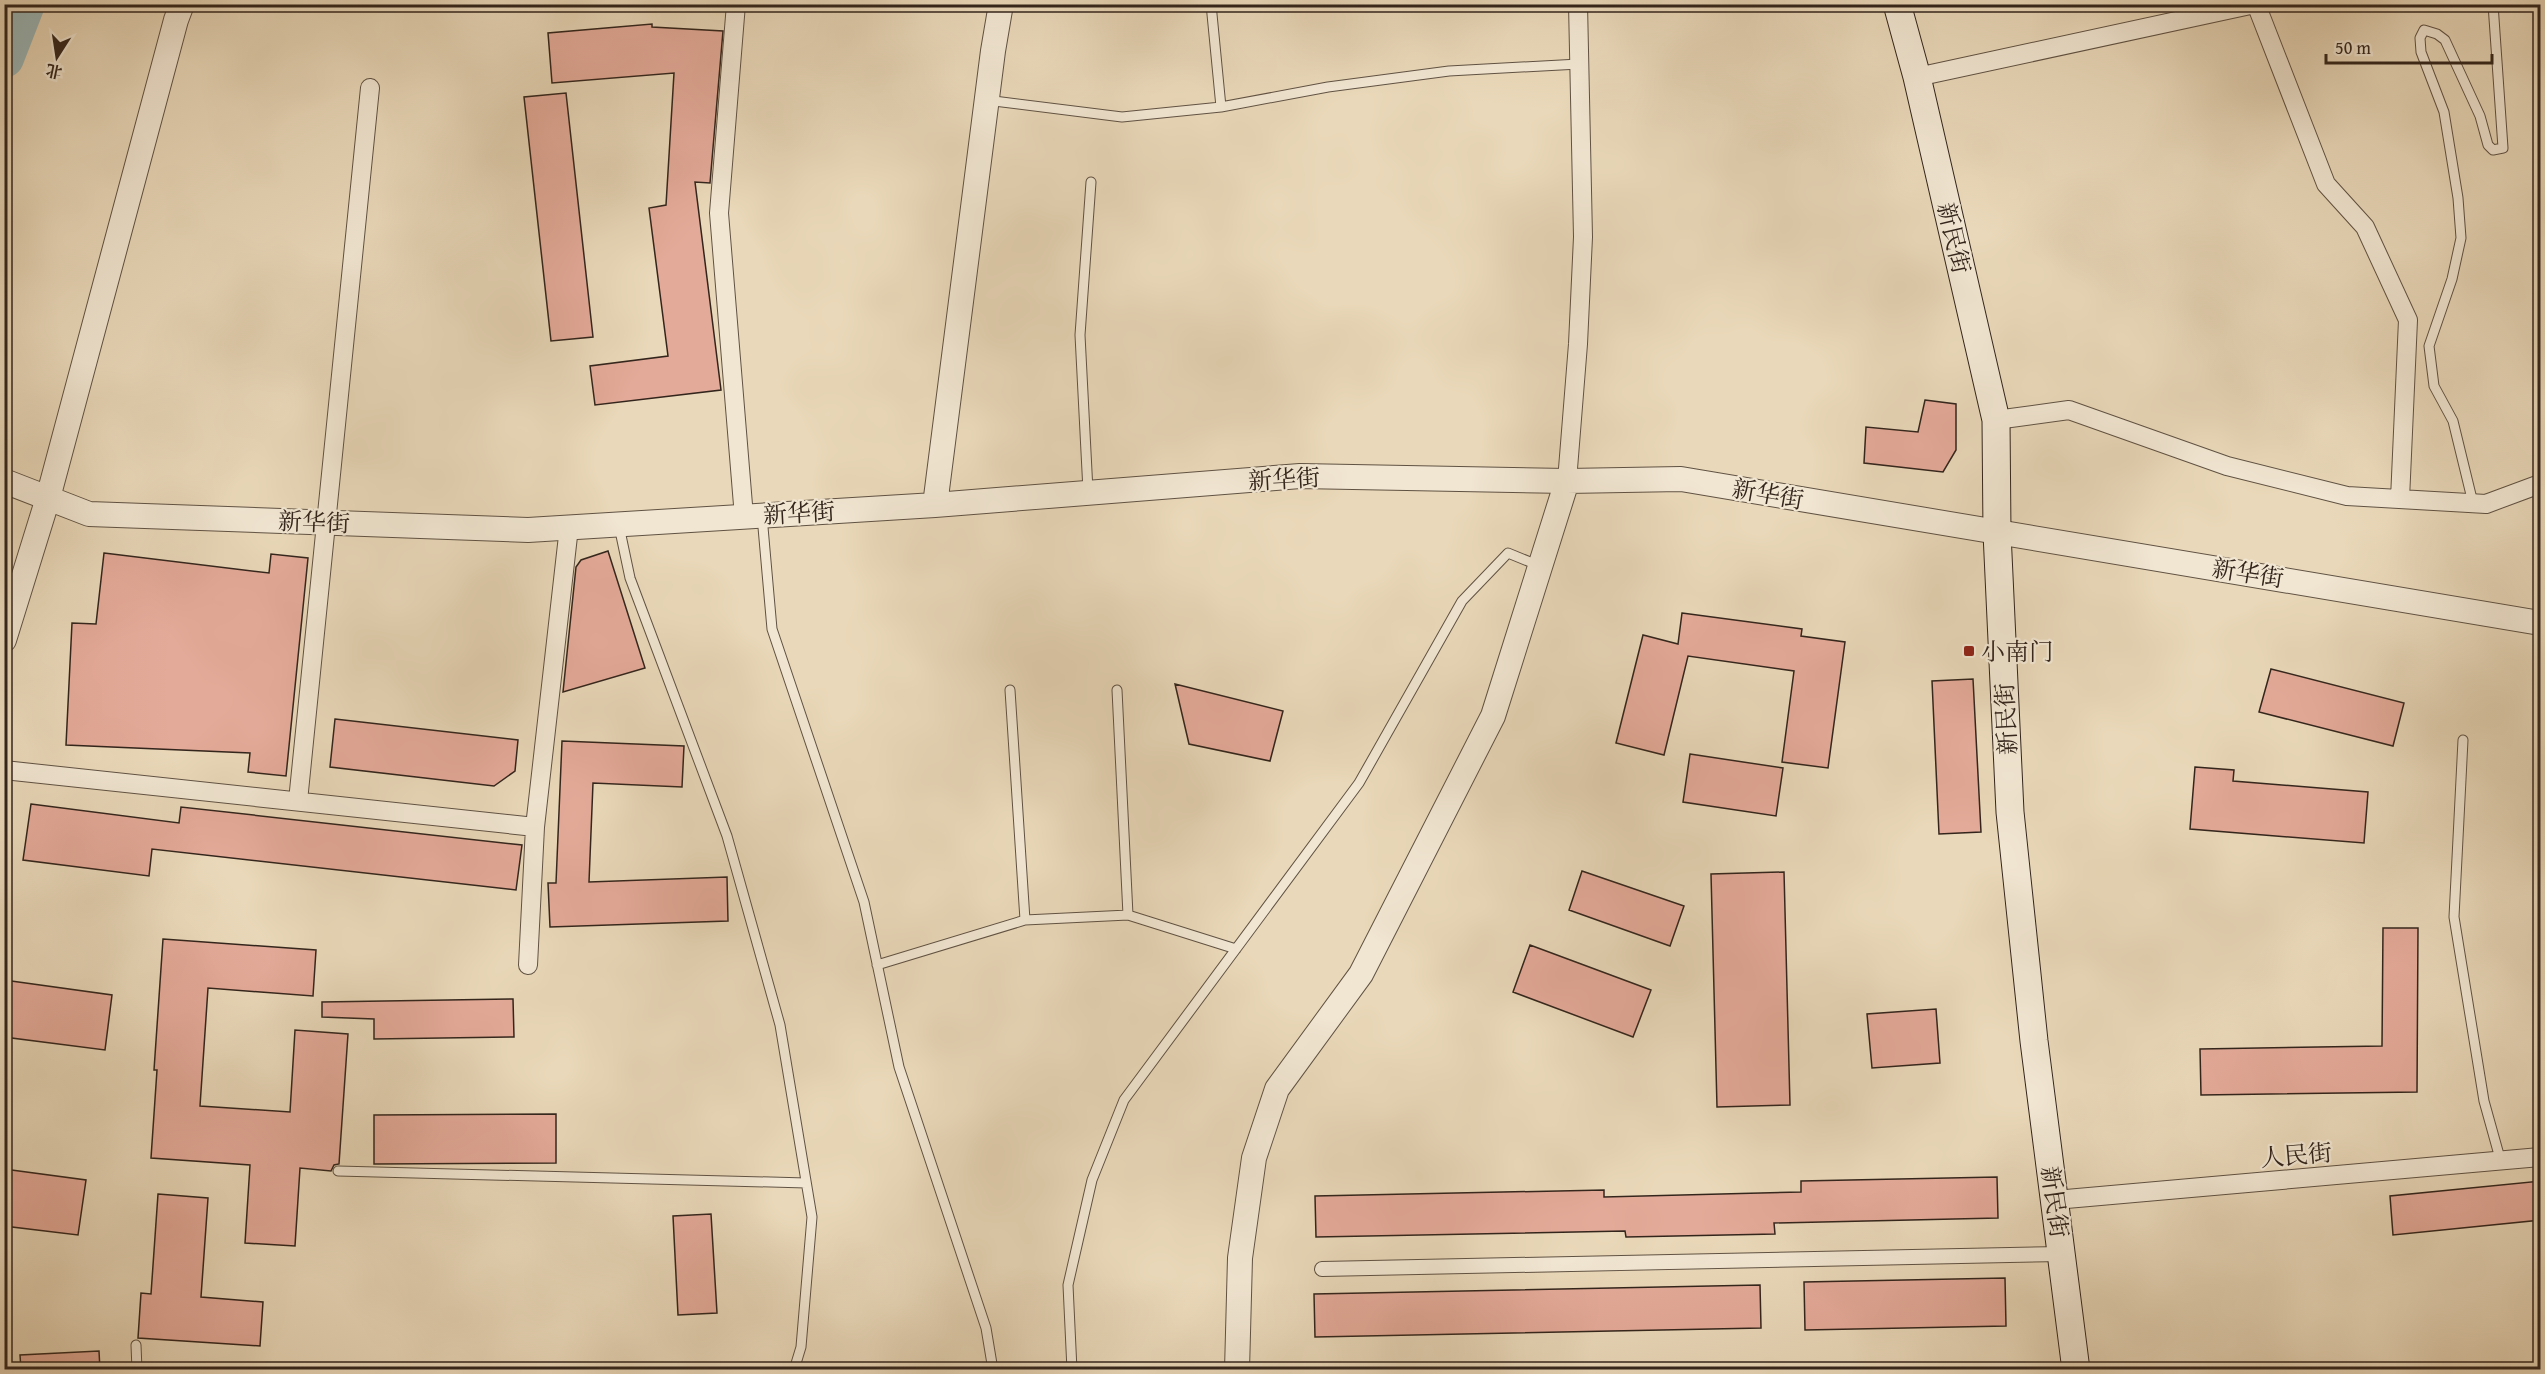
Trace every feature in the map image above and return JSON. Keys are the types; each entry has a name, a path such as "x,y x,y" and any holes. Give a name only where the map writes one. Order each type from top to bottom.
{"main road":[{"name":"新民街","path":"1897,4 1917,77 1996,420 1997,533 2010,812 2034,1041 2076,1370"}],"street":[{"path":"4,640 48,498 182,4"},
{"path":"736,4 719,213 753,516"},
{"path":"935,505 1000,4"},
{"path":"1237,1370 1240,1258 1254,1158 1277,1089 1361,974 1493,716 1567,481 1578,345 1583,237 1578,4"},
{"path":"1917,77 2256,4 2326,184 2365,227 2408,320 2400,499"},
{"path":"298,801 370,88"},
{"path":"1996,420 2069,410 2227,466 2347,496 2486,504 2541,484"},
{"name":"新华街","path":"13,484 89,514 528,530 935,505 1300,476 1567,481 1682,479 2541,623"},
{"path":"528,964 535,827 569,527"},
{"path":"4,770 535,827"},
{"name":"人民街","path":"2055,1200 2541,1157"},
{"path":"1322,1269 2062,1254"}],"lane":[{"path":"1211,4 1221,107"},
{"path":"2473,503 2453,421 2434,386 2429,346 2452,279 2461,238 2458,198 2444,112 2421,52 2420,38 2424,30 2437,34 2445,40 2480,116 2487,144 2493,150 2503,148 2493,4"},
{"path":"986,100 1122,117 1221,107 1328,87 1449,70 1579,64"},
{"path":"1088,493 1080,336 1091,182"},
{"path":"753,516 772,628 864,902 899,1067 986,1328 993,1370"},
{"path":"619,524 630,578 727,836 780,1025 812,1217 801,1347 794,1370"},
{"path":"1071,1370 1068,1285 1092,1180 1124,1100 1359,783 1462,601 1508,553 1540,566"},
{"path":"1010,690 1025,920"},
{"path":"1117,690 1128,915"},
{"path":"2463,740 2454,917 2484,1101 2501,1162"},
{"path":"877,966 1025,920 1128,915 1236,949"},
{"path":"338,1171 806,1183"},
{"path":"136,1345 137,1370"}],"building":[{"path":"652,24 652,27 723,31 710,183 695,182 721,390 595,405 590,366 668,356 649,208 666,205 674,73 552,83 548,33"},
{"path":"566,93 593,337 551,341 524,97"},
{"path":"1925,400 1956,404 1956,450 1943,472 1864,463 1866,427 1918,432"},
{"path":"608,551 645,668 563,692 576,567 581,560"},
{"path":"104,553 269,573 271,554 308,558 286,776 248,772 250,753 66,745 72,623 96,624"},
{"path":"1682,613 1802,629 1801,636 1845,642 1828,768 1782,762 1794,671 1688,656 1664,755 1616,743 1643,635 1678,644"},
{"path":"2271,669 2404,703 2393,746 2259,712"},
{"path":"1973,679 1981,832 1939,834 1932,681"},
{"path":"1175,684 1283,711 1270,761 1189,744"},
{"path":"335,719 518,740 515,771 494,786 330,767"},
{"path":"562,741 684,746 682,787 593,783 589,882 727,877 728,921 550,927 548,883 556,883"},
{"path":"1690,754 1783,768 1776,816 1683,802"},
{"path":"2195,767 2234,770 2233,781 2368,792 2364,843 2190,829"},
{"path":"31,804 179,823 181,807 522,845 516,890 152,849 149,876 23,860"},
{"path":"1582,871 1684,906 1670,946 1569,910"},
{"path":"1784,872 1790,1105 1717,1107 1711,874"},
{"path":"2383,928 2418,928 2417,1092 2201,1095 2200,1049 2382,1046"},
{"path":"163,939 316,950 313,996 208,988 200,1106 290,1112 295,1030 348,1034 339,1164 334,1165 331,1171 300,1168 295,1246 245,1243 250,1165 151,1158 157,1070 154,1070"},
{"path":"1530,945 1651,990 1633,1037 1513,992"},
{"path":"4,980 112,995 105,1050 4,1037"},
{"path":"513,999 514,1037 374,1039 374,1019 322,1017 322,1002"},
{"path":"1936,1009 1940,1063 1872,1068 1867,1014"},
{"path":"556,1114 556,1163 374,1164 374,1115"},
{"path":"4,1169 86,1180 78,1235 4,1226"},
{"path":"1997,1177 1998,1218 1774,1223 1775,1234 1626,1237 1625,1231 1316,1237 1315,1196 1604,1190 1604,1197 1801,1192 1801,1181"},
{"path":"2541,1181 2541,1220 2393,1235 2390,1196"},
{"path":"158,1194 208,1198 201,1297 263,1302 260,1346 138,1338 141,1293 151,1294"},
{"path":"711,1214 717,1313 678,1315 673,1216"},
{"path":"2005,1278 2006,1326 1805,1330 1804,1282"},
{"path":"1760,1285 1761,1328 1315,1337 1314,1294"},
{"path":"99,1351 100,1370 21,1370 20,1355"}],"waterway":[{"path":"4,58 25,4"}],"place":[{"name":"小南门","path":"1969,651"}]}
